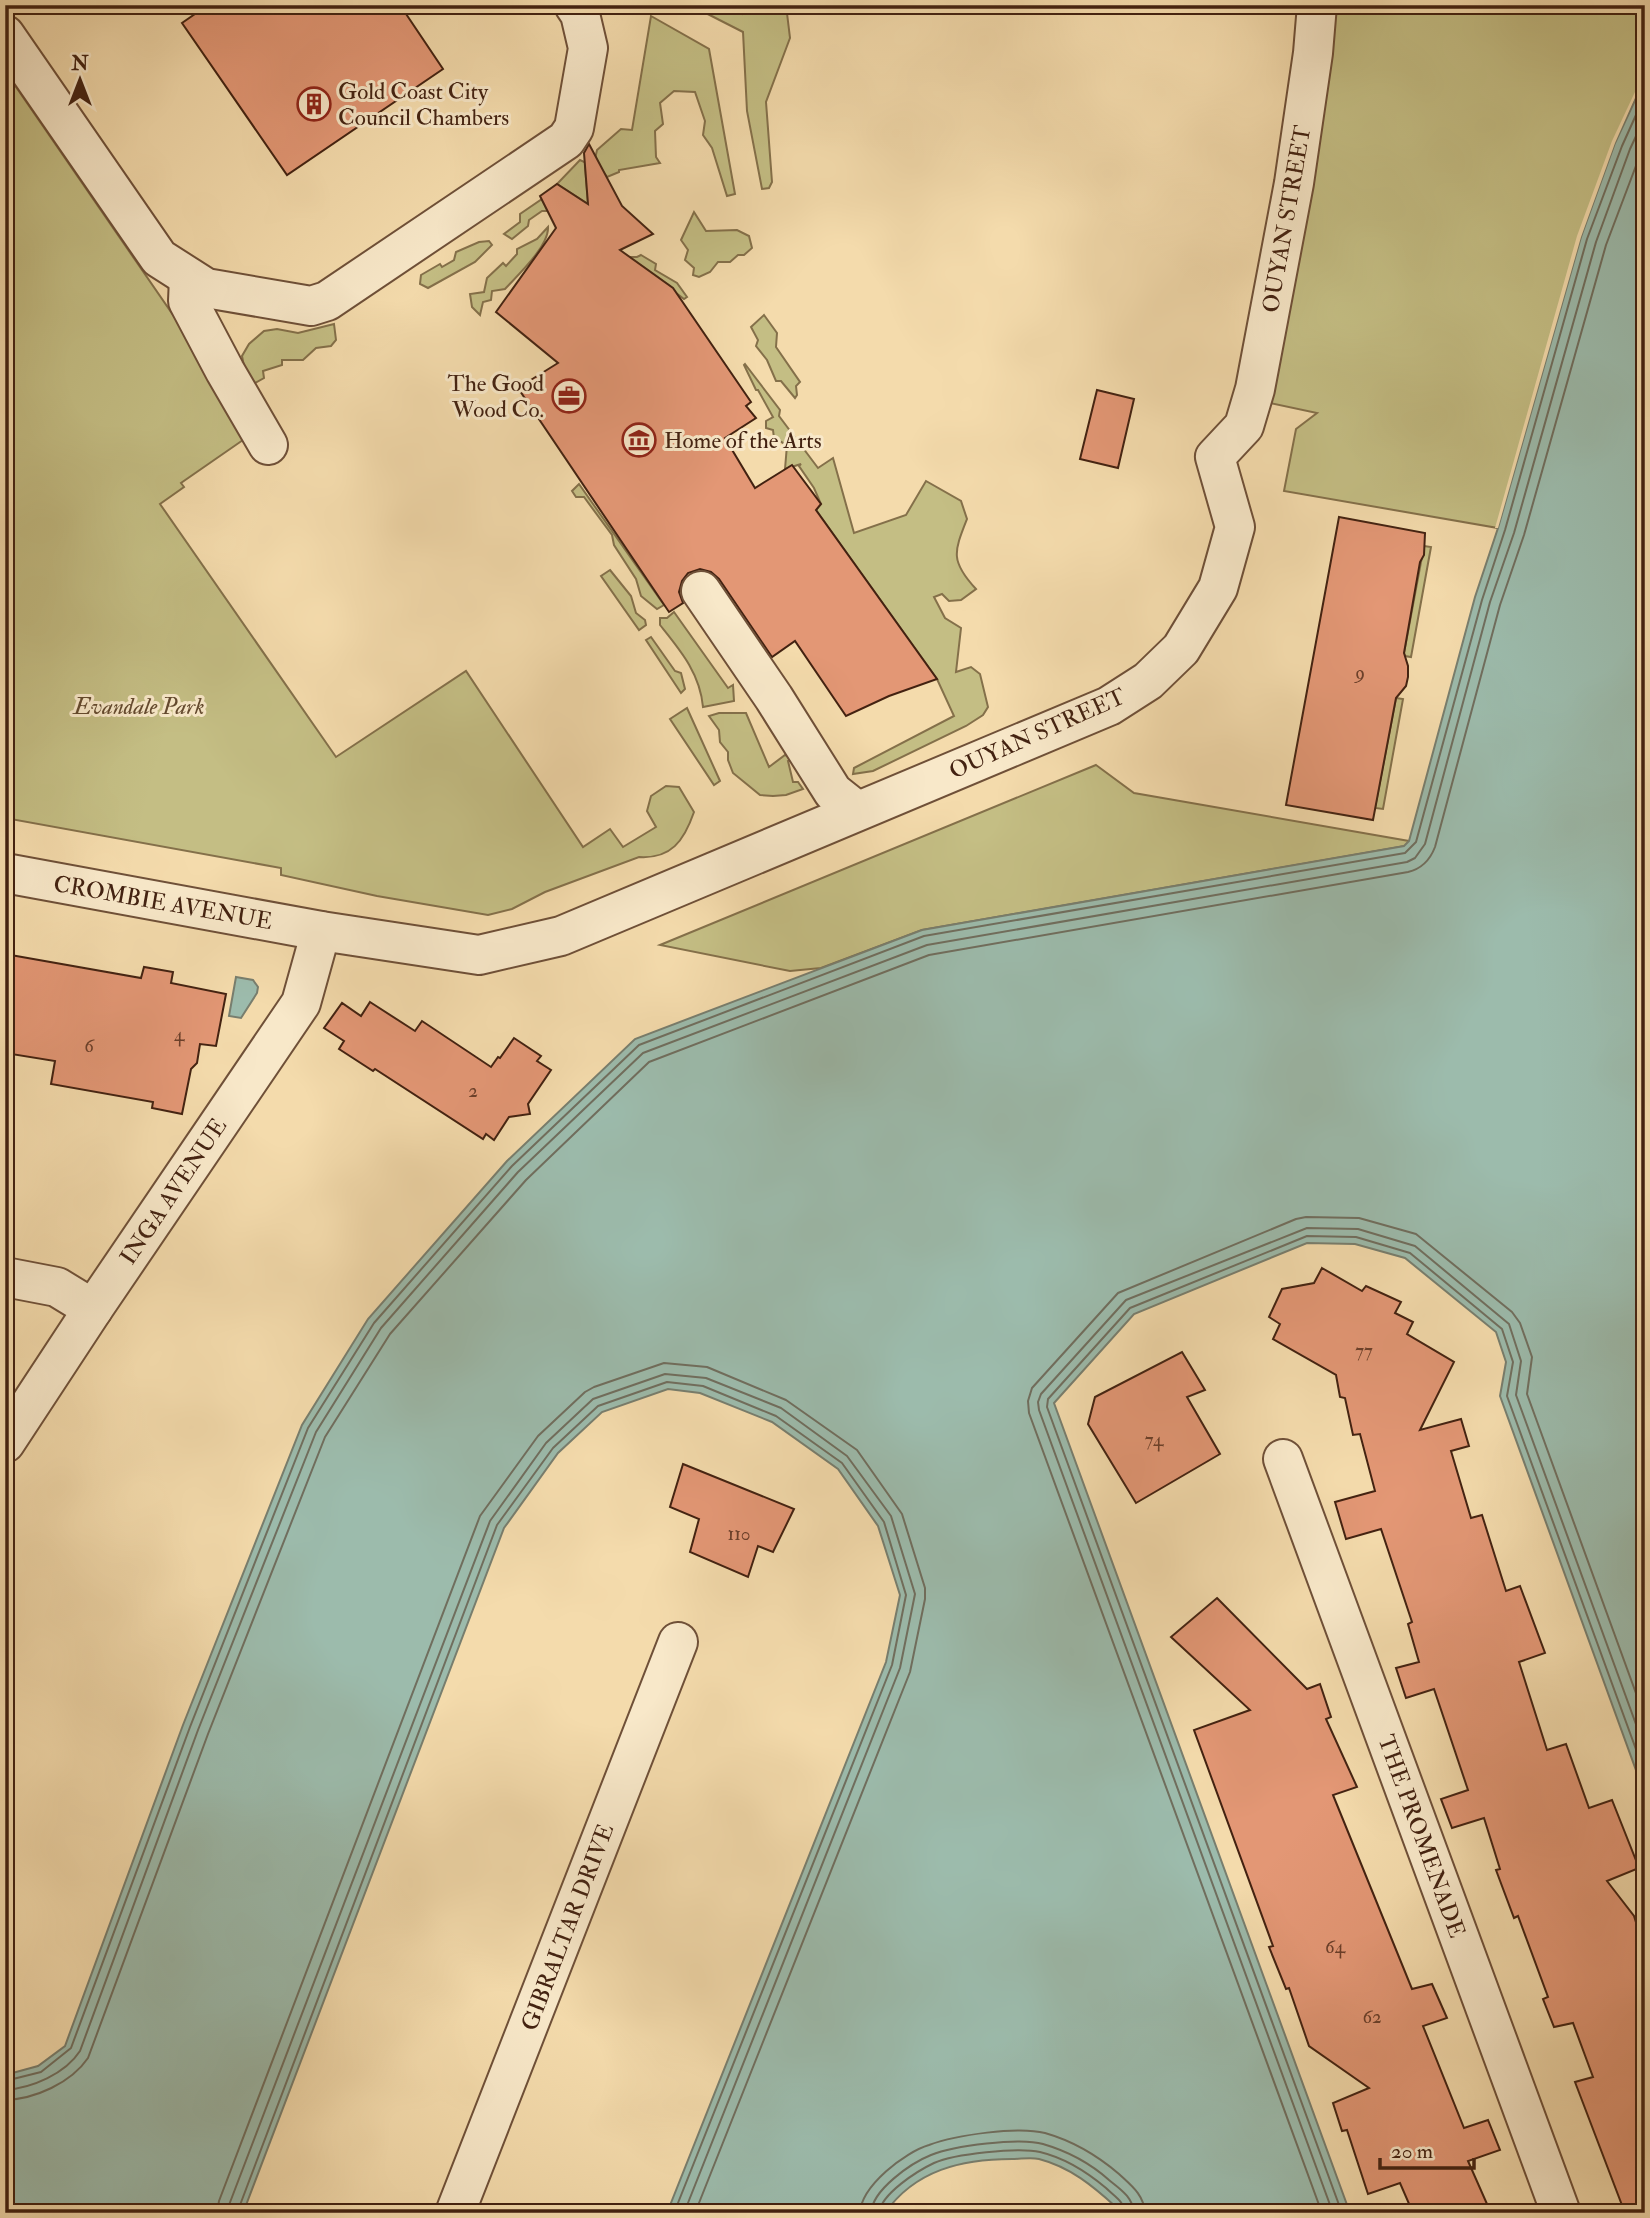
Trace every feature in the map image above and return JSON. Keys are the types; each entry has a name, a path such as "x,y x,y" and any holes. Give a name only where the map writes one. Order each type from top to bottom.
{"street":[{"path":"5,35 159,258 205,288 311,306 327,301 566,140 574,128 588,48 580,14 574,5"},
{"name":"OUYAN STREET","path":"321,931 479,955 561,936 1109,706 1157,673 1181,649 1217,588 1235,527 1215,457 1244,426 1255,389 1296,170 1317,5"},
{"path":"189,278 188,301 268,445"},
{"path":"701,591 774,698 833,793 857,811"},
{"name":"CROMBIE AVENUE","path":"5,873 321,931"},
{"name":"INGA AVENUE","path":"5,1443 301,1003 321,931"},
{"path":"5,1277 57,1287 93,1309"},
{"name":"THE PROMENADE","path":"1283,1459 1561,2213"},
{"name":"GIBRALTAR DRIVE","path":"455,2213 678,1642"}],"green space":[{"path":"690,5 735,5 743,14 763,5 786,5 790,38 766,102 772,182 769,188 762,189 747,111 743,32"},
{"path":"1305,5 1645,5 1645,79 1615,143 1498,528 1284,491 1296,429 1317,413 1242,397"},
{"path":"651,16 709,49 735,194 727,196 712,148 703,135 705,121 695,92 674,91 660,103 663,124 655,131 656,157 660,163 619,170 607,177 597,163 585,166 588,204 557,184 580,160 584,162 595,159 597,150 621,129 632,130"},
{"name":"Evandale Park","path":"5,71 202,357 243,440 181,483 184,487 160,504 336,757 466,671 583,847 610,829 623,847 656,827 647,811 651,796 666,786 679,787 694,812 686,832 675,846 660,855 639,857 545,892 512,909 488,915 377,896 281,875 281,868 5,818"},
{"path":"542,199 548,211 542,211 529,220 528,226 512,239 504,234 520,222 520,214"},
{"path":"694,212 706,231 737,230 749,236 752,248 730,262 718,262 710,272 699,277 693,275 694,268 685,260 688,250 681,240"},
{"path":"548,227 544,243 532,260 505,289 492,291 491,300 483,302 480,315 472,307 470,294 484,292 487,278 503,263 506,266 517,254 517,249 537,239"},
{"path":"489,241 492,245 475,262 428,288 420,284 421,275 440,264 442,267 454,260 456,252 479,242"},
{"path":"641,255 656,264 655,270 677,283 687,297 684,299 629,257"},
{"path":"764,315 777,333 776,347 800,382 796,386 795,398 781,381 776,381 767,360 756,346 758,340 751,327"},
{"path":"334,324 336,340 331,346 316,348 303,360 282,360 282,365 263,371 264,378 248,387 242,356 249,344 264,331 277,329 298,333"},
{"path":"745,364 780,410 779,416 818,468 833,458 854,533 906,515 926,481 961,501 967,519 959,540 957,556 962,571 976,589 961,600 949,601 942,594 934,597 945,618 961,628 956,672 971,667 980,674 988,707 983,715 966,726 873,771 853,774 854,768 954,716 937,679 816,510 821,504 799,466 801,464 785,469 787,445 774,438 773,430 766,428 766,421 773,417 756,390"},
{"path":"579,484 664,605 657,609 641,596 636,579 614,545 612,535 584,497 576,497 572,491"},
{"path":"1424,546 1431,547 1411,657 1405,656 1404,653"},
{"path":"610,570 631,596 636,613 645,620 646,625 639,630 601,576"},
{"path":"674,612 728,688 733,685 734,701 703,707 693,673 682,653 660,625 660,618 667,618"},
{"path":"651,637 675,671 681,673 685,689 681,693 646,640"},
{"path":"1396,698 1403,699 1383,809 1375,808"},
{"path":"687,708 720,781 714,785 670,719"},
{"path":"719,713 746,713 769,767 785,755 794,760 788,761 793,782 798,782 803,789 786,795 760,795 733,773 728,752 720,742 719,730 709,716"},
{"path":"1096,765 1134,793 1409,841 1405,846 922,930 821,968 790,971 660,945"}],"water":[{"path":"1645,79 1645,1795 1500,1396 1506,1362 1496,1332 1405,1258 1355,1244 1307,1243 1134,1314 1054,1403 1350,2213 1120,2213 1099,2192 1071,2172 1050,2162 1029,2158 975,2161 941,2170 910,2186 885,2213 667,2213 886,1662 900,1595 878,1526 838,1469 772,1422 700,1393 668,1389 602,1412 558,1453 504,1528 243,2213 5,2213 5,2075 38,2066 65,2046 183,1725 302,1425 368,1319 507,1161 635,1039 922,930 1404,846 1409,841 1475,597 1498,528 1581,237 1615,143"},
{"path":"236,977 253,980 258,987 241,1018 229,1016"}],"pier":[{"path":"1645,75 1615,143 1581,237 1498,528 1495,528 1577,236 1612,141"}],"building":[{"name":"Gold Coast City Council Chambers","path":"208,5 400,5 443,69 287,175 182,23"},
{"name":"Home of the Arts","path":"589,144 622,206 653,234 620,250 673,288 751,402 746,406 756,418 725,438 755,488 792,465 821,504 816,510 937,679 889,696 846,716 795,641 772,657 719,579 711,572 700,569 688,573 679,592 683,603 669,612 518,388 558,363 496,312 556,228 540,196 557,184 588,204 584,153"},
{"path":"1097,390 1134,399 1118,468 1080,459"},
{"path":"1339,517 1425,533 1424,555 1420,562 1404,653 1408,677 1406,686 1396,698 1373,820 1286,805"},
{"path":"5,954 141,978 144,967 173,972 171,983 226,994 216,1046 200,1044 197,1063 191,1069 182,1114 152,1108 153,1102 51,1084 55,1061 5,1053"},
{"path":"370,1002 415,1031 422,1021 491,1067 514,1038 541,1056 537,1061 551,1070 528,1104 530,1114 509,1117 494,1140 486,1134 483,1139 375,1069 373,1071 339,1049 344,1041 324,1028 342,1003 361,1016"},
{"path":"1322,1268 1362,1291 1366,1286 1401,1302 1395,1313 1413,1322 1407,1334 1454,1362 1420,1430 1461,1419 1469,1446 1451,1451 1471,1518 1482,1515 1506,1591 1520,1586 1545,1653 1519,1662 1547,1750 1566,1744 1589,1808 1612,1800 1639,1868 1607,1881 1634,1916 1645,1951 1645,2213 1625,2213 1575,2082 1593,2077 1573,2023 1554,2027 1543,1999 1548,1997 1518,1916 1514,1918 1496,1870 1500,1869 1484,1818 1452,1828 1441,1799 1468,1790 1434,1689 1406,1698 1396,1668 1419,1662 1408,1624 1412,1622 1381,1529 1346,1539 1335,1502 1375,1491 1360,1434 1353,1435 1345,1398 1340,1397 1336,1375 1273,1339 1280,1324 1269,1317 1282,1289 1314,1283"},
{"path":"1182,1352 1205,1390 1187,1397 1220,1454 1136,1503 1088,1424 1095,1397"},
{"path":"683,1464 794,1509 773,1552 758,1546 748,1577 690,1552 699,1519 670,1507"},
{"path":"1217,1598 1307,1689 1320,1684 1331,1717 1326,1719 1357,1787 1333,1795 1412,1989 1432,1984 1447,2018 1423,2026 1464,2128 1488,2120 1500,2150 1468,2161 1491,2213 1413,2213 1400,2183 1368,2194 1347,2130 1342,2131 1333,2103 1369,2088 1309,2046 1289,1988 1286,1989 1269,1947 1273,1946 1194,1730 1250,1710 1171,1637"}],"place":[{"name":"Gold Coast City Council Chambers","path":"314,104"},
{"name":"The Good Wood Co.","path":"569,396"},
{"name":"Home of the Arts","path":"639,440"}]}
